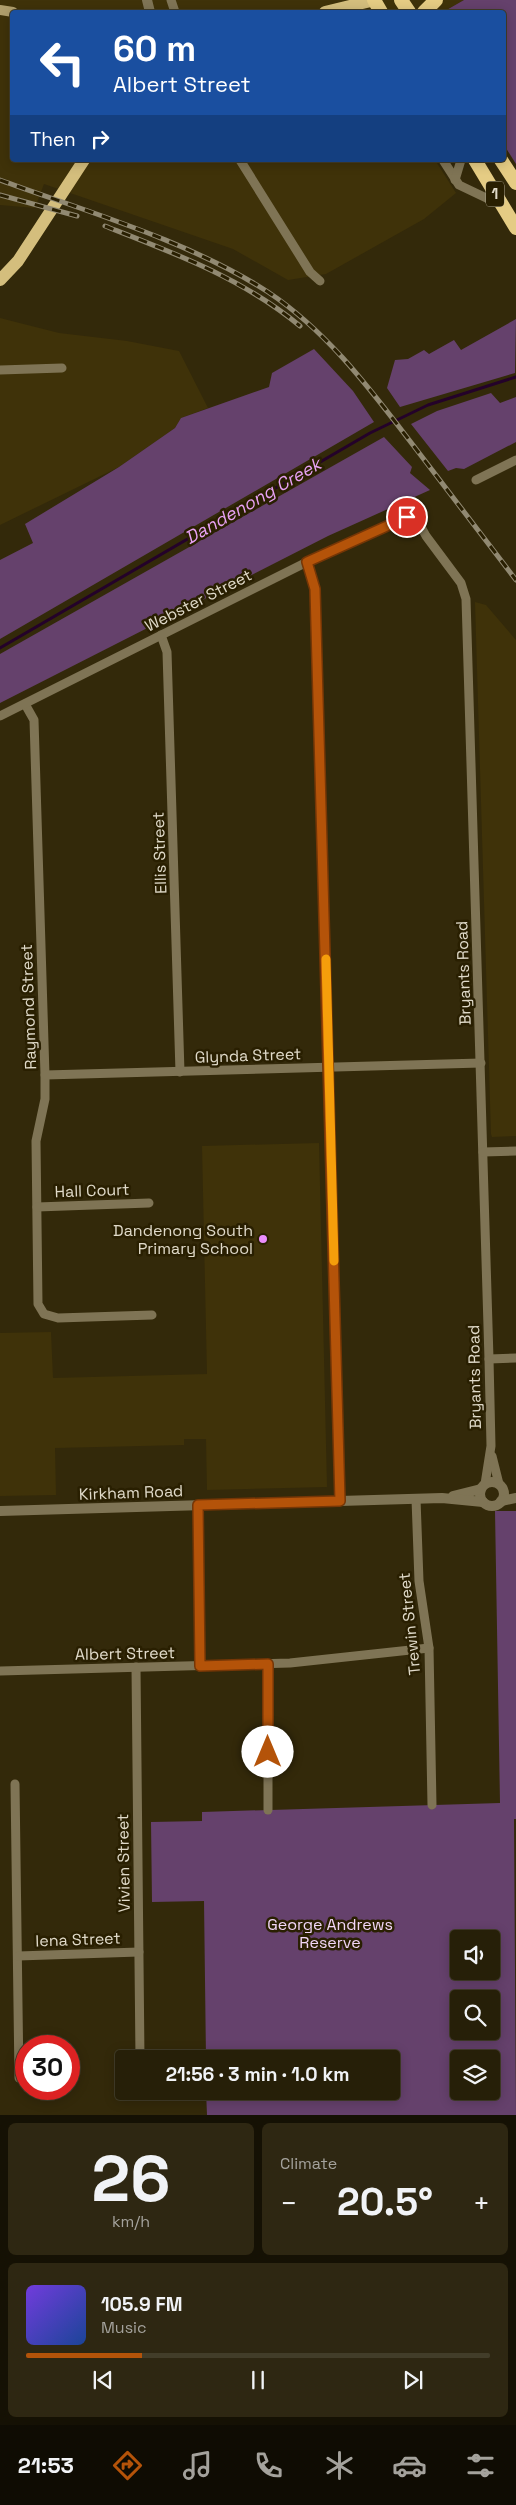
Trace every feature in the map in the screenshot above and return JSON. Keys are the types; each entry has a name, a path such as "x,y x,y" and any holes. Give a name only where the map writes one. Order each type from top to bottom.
{"highway":[{"path":"426,10 436,0"},
{"name":"1","path":"476,162 516,228"},
{"name":"1","path":"502,162 516,183"}],"main road":[{"path":"354,9 375,0"},
{"path":"0,280 18,261 83,162"}],"street":[{"path":"241,162 312,275 320,281"},
{"path":"444,162 455,180 462,186 503,206"},
{"path":"455,180 460,162"},
{"path":"0,370 62,368"},
{"path":"476,480 516,460"},
{"name":"Webster Street","path":"0,716 307,562 403,518 412,517"},
{"name":"Bryants Road","path":"412,517 418,521 426,536 461,583 466,594 489,1359 490,1446 483,1486"},
{"path":"307,562 315,589 330,1067 340,1501"},
{"name":"Ellis Street","path":"161,635 167,652 180,1072"},
{"name":"Raymond Street","path":"25,704 34,720 45,1076 44,1107 36,1141 38,1300 41,1311 47,1316 58,1318 152,1315"},
{"name":"Glynda Street","path":"45,1076 481,1063"},
{"path":"483,1152 516,1151"},
{"name":"Hall Court","path":"37,1206 149,1203"},
{"path":"489,1359 516,1358"},
{"name":"Bryants Road","path":"490,1446 501,1486"},
{"path":"516,1491 492,1482 483,1486 480,1496 483,1502 492,1506 501,1501 516,1498"},
{"name":"Kirkham Road","path":"442,1498 483,1486"},
{"path":"501,1486 504,1495 501,1501"},
{"name":"Kirkham Road","path":"0,1511 442,1498 483,1502"},
{"name":"Trewin Street","path":"416,1499 419,1581 429,1648 432,1805"},
{"path":"198,1505 200,1666"},
{"name":"Albert Street","path":"0,1671 268,1664 429,1648"},
{"path":"268,1664 268,1810"},
{"name":"Vivien Street","path":"136,1668 140,2050"},
{"path":"16,1784 19,2035"},
{"name":"Iena Street","path":"18,1956 139,1952"}],"shaded area":[{"path":"0,0 464,0 446,10 10,10 10,162 436,162 456,193 424,219 326,274 288,280 233,249 44,184 35,208 0,205"},
{"path":"0,318 59,333 127,341 179,351 208,408 181,418 175,428 119,467 0,525"},
{"path":"475,602 486,605 516,640 516,1136 492,1137 491,1134"},
{"name":"Dandenong South Primary School","path":"319,1143 327,1487 207,1490 206,1439 184,1439 184,1445 55,1448 56,1495 0,1496 0,1333 51,1332 53,1378 207,1374 202,1146"}],"green space":[{"path":"464,0 516,0 516,164 506,148 506,10 446,10"},
{"path":"516,319 515,373 400,407 387,388 395,360 408,359 424,350 429,354 454,340 461,350"},
{"path":"314,349 353,391 374,422 0,639 0,560 33,543 25,524 119,467 175,428 181,418 269,387 272,373"},
{"path":"491,393 500,403 516,397 516,442 464,469 456,468 448,471 411,424 437,411"},
{"path":"384,437 412,467 410,473 430,490 328,536 0,703 0,654"},
{"name":"George Andrews Reserve","path":"495,1511 516,1511 516,1819 514,1819 516,2115 207,2115 206,2100 400,2100 400,2050 206,2050 204,1901 152,1902 151,1822 202,1821 202,1812 500,1803"}],"waterway":[{"name":"Dandenong Creek","path":"0,648 370,433 428,405 516,377"}],"railway":[{"path":"0,180 103,216 205,257 268,292 290,308 347,362 397,424 516,580"},
{"path":"0,195 77,216"},
{"path":"105,226 182,257 231,280 278,309 300,326"}],"slow traffic":[{"path":"326,959 334,1261"}],"place":[{"name":"Dandenong South Primary School","path":"263,1239"}],"route":[{"path":"268,1752 268,1664 200,1666 198,1505 340,1501 330,1067 315,581 307,562 407,517"}]}
